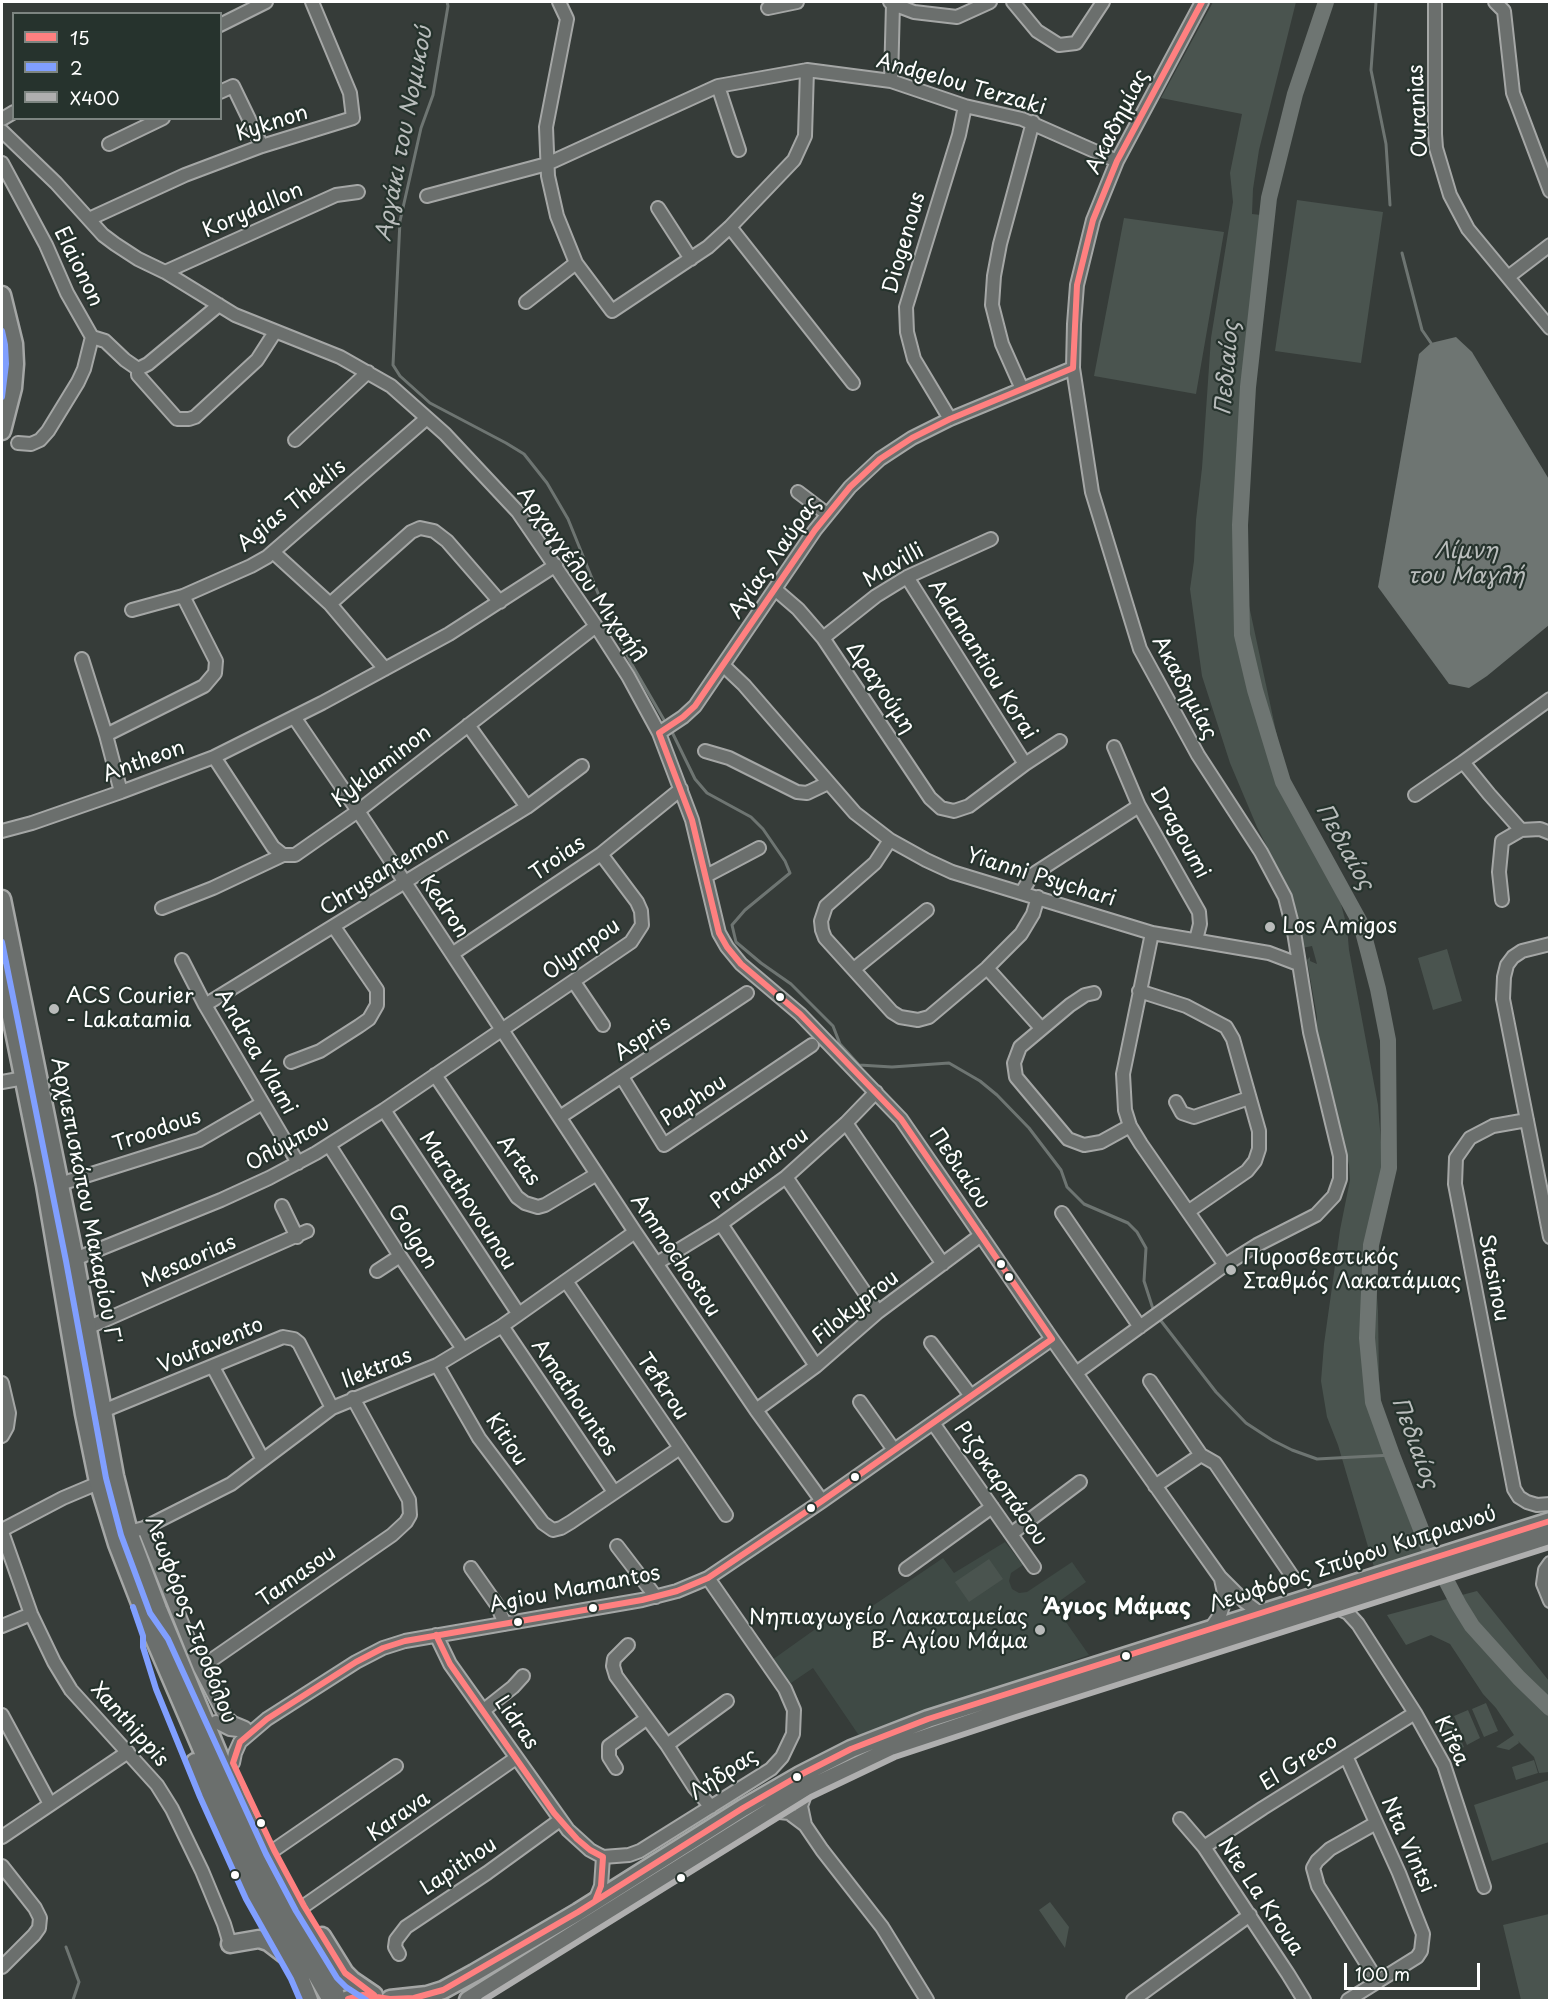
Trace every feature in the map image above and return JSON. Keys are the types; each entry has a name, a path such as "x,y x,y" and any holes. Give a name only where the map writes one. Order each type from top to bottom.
{"main road":[{"path":"2,295 14,344 15,364 13,388 2,431"},
{"name":"Αρχιεπισκόπου Μακαρίου Γ'","path":"2,899 31,1077 45,1185 84,1414 98,1482"},
{"name":"Αρχιεπισκόπου Μακαρίου Γ'","path":"2,972 60,1184 115,1476"},
{"name":"Λεωφόρος Στροβόλου","path":"115,1476 137,1530 158,1609 242,1808 276,1876 349,1999"},
{"name":"Λεωφόρος Στροβόλου","path":"98,1482 117,1544 152,1634 239,1836 275,1905 331,2001"},
{"name":"Λεωφόρος Σπύρου Κυπριανού","path":"468,2001 770,1811 807,1789 862,1762 929,1735 1333,1606 1374,1587 1468,1555 1550,1521"},
{"name":"Λεωφόρος Σπύρου Κυπριανού","path":"1468,1555 1550,1537"},
{"name":"Λεωφόρος Σπύρου Κυπριανού","path":"349,1999 414,1998 443,1990 595,1901 743,1808 851,1749 928,1719 1260,1612 1374,1587"},
{"path":"158,1609 176,1635 274,1850 304,1906 345,1973 386,1998"},
{"path":"152,1634 152,1645 165,1686 207,1794 254,1895 289,1957 309,2001"},
{"path":"230,1944 259,1939 268,1942 289,1957"}],"street":[{"path":"222,24 266,2"},
{"name":"Kyknon","path":"89,219 185,175 262,146 353,118 350,93 312,2"},
{"path":"559,2 567,19 546,127 548,176 557,216 576,263 612,311 691,259 730,227 794,160 805,136 807,70"},
{"path":"768,8 797,2"},
{"path":"1013,2 1037,31 1059,45 1076,43 1103,2"},
{"name":"Ακαδημίας","path":"1076,1373 1225,1265 1257,1245 1316,1215 1334,1196 1340,1179 1340,1156 1310,1032 1296,944 1285,897 1276,878 1198,755 1140,649 1132,629 1092,492 1074,368 1074,324 1080,274 1093,220 1117,161 1202,2"},
{"name":"Ouranias","path":"1435,2 1435,134 1442,172 1450,195 1468,229 1550,328"},
{"path":"1495,2 1504,10 1513,93 1550,191"},
{"path":"891,81 892,3 914,12 957,17 984,3"},
{"name":"Andgelou Terzaki","path":"428,196 547,164 718,86 807,70 891,81 965,106 1033,122 1117,161"},
{"path":"222,91 233,86 262,146"},
{"path":"718,86 739,150"},
{"name":"Diogenous","path":"950,419 914,359 907,332 906,307 959,135 965,106"},
{"path":"109,144 159,120"},
{"path":"1022,388 1002,344 992,306 994,276 1000,244 1033,122"},
{"name":"Αρχαγγέλου Μιχαήλ","path":"2,131 56,183 103,235 115,244 235,315 340,357 368,372 391,386 427,417 518,512 556,565 628,676 666,729 681,789"},
{"name":"Elaionon","path":"2,164 46,245 67,293 92,337 105,341 138,369 138,375 177,419 195,417 257,360 275,332"},
{"name":"Korydallon","path":"165,272 336,195 358,192"},
{"path":"658,208 691,259"},
{"path":"730,227 853,383"},
{"path":"1508,277 1550,245"},
{"path":"526,302 576,263"},
{"path":"138,369 148,364 219,305"},
{"path":"18,443 31,444 40,440 48,431 78,382 84,369 92,337"},
{"name":"Αγίας Λαύρας","path":"666,729 695,706 827,514 880,459 912,438 950,419 1074,368"},
{"path":"295,440 368,372"},
{"name":"Agias Theklis","path":"132,610 183,596 251,566 273,552 427,417"},
{"path":"798,492 827,514"},
{"path":"330,604 411,532 426,528 447,541 500,602"},
{"name":"Mavilli","path":"823,638 876,596 907,577 991,539"},
{"path":"273,552 330,604 385,669 449,634 556,565"},
{"name":"Adamantiou Korai","path":"907,577 1025,764"},
{"name":"Δραγούμη","path":"776,590 798,609 823,638 930,798 941,808 962,810 1025,764"},
{"path":"106,735 204,686 215,673 216,661 183,596"},
{"name":"Kyklaminon","path":"162,908 213,888 283,855 301,853 596,626"},
{"path":"82,659 121,792"},
{"name":"Yianni Psychari","path":"724,666 744,685 855,813 891,840 952,872 1152,933 1269,953 1298,964"},
{"name":"Antheon","path":"2,831 121,792 214,757 385,669"},
{"path":"1415,795 1550,699"},
{"name":"Kedron","path":"294,717 501,1029"},
{"path":"468,725 527,807"},
{"path":"1025,764 1060,741"},
{"name":"Dragoumi","path":"1114,747 1139,806 1199,912 1200,924 1196,940"},
{"path":"705,751 729,758 796,792 807,793 828,783"},
{"path":"214,757 273,847 283,855"},
{"path":"1463,762 1521,830"},
{"name":"Chrysantemon","path":"205,1005 527,807 582,766"},
{"name":"Troias","path":"452,954 601,854 681,789"},
{"name":"Πεδιαίου","path":"681,789 692,820 719,933 727,947 741,964 800,1014 902,1119 1052,1339 1220,1577 1245,1602 1260,1612"},
{"path":"1022,892 1037,872 1139,806"},
{"path":"1502,900 1499,872 1502,841 1521,830 1540,829 1550,833"},
{"path":"891,840 875,863 830,901 822,912 822,930 825,938 892,1012 909,1020 929,1017 987,968 1021,933 1033,914 1038,897"},
{"path":"706,876 759,848"},
{"name":"Olympou","path":"501,1029 631,942 642,925 641,911 637,902 601,854"},
{"path":"854,969 927,910"},
{"path":"291,1062 320,1051 359,1026 369,1019 377,1005 377,990 334,927"},
{"path":"1152,933 1123,1074 1125,1110 1130,1126 1225,1265"},
{"name":"Yianni Psychari","path":"1269,953 1284,951 1296,944"},
{"path":"1550,944 1522,951 1507,965 1503,977 1503,999 1550,1237"},
{"name":"Andrea Vlami","path":"182,960 261,1104 298,1163"},
{"path":"987,968 1041,1028"},
{"path":"574,982 603,1025"},
{"path":"1139,991 1186,1006 1226,1027 1233,1039 1260,1139 1255,1161 1247,1171 1189,1211"},
{"name":"Aspris","path":"560,1117 747,993"},
{"path":"1094,993 1079,998 1020,1047 1014,1063 1016,1077 1068,1139 1084,1145 1093,1144 1130,1126"},
{"name":"Ολύμπου","path":"75,1259 221,1200 298,1163 384,1110 501,1029"},
{"name":"Ammochostou","path":"501,1029 756,1410 822,1501"},
{"name":"Paphou","path":"622,1077 664,1145 812,1045"},
{"name":"Artas","path":"435,1075 517,1197 525,1203 538,1207 545,1205 597,1174"},
{"path":"2,1082 31,1077"},
{"name":"Praxandrou","path":"657,1263 722,1224 786,1177 846,1123 876,1092"},
{"path":"1176,1102 1185,1116 1194,1117 1249,1098"},
{"name":"Troodous","path":"60,1184 199,1140 261,1104"},
{"name":"Marathovounou","path":"384,1110 518,1313"},
{"name":"Stasinou","path":"1527,1120 1493,1126 1470,1138 1456,1158 1455,1184 1514,1489 1527,1502 1537,1505 1550,1504"},
{"path":"846,1123 943,1264"},
{"name":"Golgon","path":"329,1145 463,1349"},
{"path":"786,1177 878,1312"},
{"name":"Mesaorias","path":"87,1328 302,1234 282,1206"},
{"path":"1062,1214 1140,1327"},
{"path":"722,1224 816,1366"},
{"name":"Ilektras","path":"137,1530 231,1484 332,1408 437,1365 502,1326 635,1232"},
{"name":"Filokyprou","path":"756,1410 816,1366 878,1312 981,1235"},
{"path":"377,1271 400,1256"},
{"path":"68,1323 74,1310 69,1271 70,1264 75,1259"},
{"name":"Tefkrou","path":"566,1281 726,1515"},
{"name":"Amathountos","path":"502,1326 614,1492"},
{"name":"Voufavento","path":"103,1411 213,1367 277,1338 289,1337 299,1343 332,1408"},
{"name":"Agiou Mamantos","path":"233,1763 240,1742 267,1719 356,1662 383,1648 436,1635 656,1597 708,1578 822,1501 1052,1339"},
{"path":"931,1343 971,1396"},
{"name":"Kitiou","path":"437,1365 479,1438 543,1523 553,1530 561,1528 614,1492"},
{"path":"213,1367 263,1460"},
{"path":"1150,1381 1201,1455 1215,1463 1294,1579"},
{"path":"2,1383 9,1421 2,1436"},
{"name":"Tamasou","path":"200,1668 402,1528 410,1515 409,1500 353,1398"},
{"path":"860,1402 894,1450"},
{"name":"Ριζοκαρπάσου","path":"933,1423 1034,1567"},
{"path":"614,1492 680,1448"},
{"path":"1155,1486 1201,1455"},
{"path":"2,1531 98,1482 115,1476"},
{"path":"1011,1534 1080,1482"},
{"path":"906,1569 992,1507"},
{"path":"137,1530 200,1668 225,1716 233,1723 245,1728"},
{"name":"Xanthippis","path":"2,1531 31,1614 54,1662 71,1690 157,1785 202,1871 230,1944"},
{"path":"617,1546 656,1597"},
{"path":"1550,1563 1545,1570 1543,1584 1550,1601"},
{"path":"471,1568 497,1605 505,1624"},
{"path":"1211,1628 1220,1616 1224,1603 1220,1577"},
{"name":"Λήδρας","path":"603,1857 617,1857 640,1851 771,1769 789,1746 795,1723 794,1710 785,1689 708,1578"},
{"path":"1358,1624 1359,1612 1374,1587"},
{"path":"1333,1606 1348,1613 1358,1624"},
{"path":"2,1626 31,1614"},
{"name":"Kifea","path":"1358,1624 1415,1713 1444,1765 1484,1887"},
{"name":"Lidras","path":"436,1635 450,1664 564,1825"},
{"path":"628,1645 614,1659 614,1671 694,1787 711,1807"},
{"path":"484,1710 523,1676"},
{"path":"667,1745 727,1701"},
{"name":"El Greco","path":"1204,1847 1415,1713"},
{"path":"2,1715 50,1804"},
{"name":"Agiou Mamantos","path":"245,1728 267,1719"},
{"path":"616,1768 609,1757 609,1746 646,1719"},
{"path":"216,1722 230,1729 245,1728"},
{"path":"2,1837 128,1752"},
{"name":"Nta Vintsi","path":"1346,1756 1423,1934 1420,1951 1414,1960 1378,1982"},
{"name":"Karava","path":"304,1906 516,1758"},
{"path":"274,1850 396,1766"},
{"path":"805,1825 801,1806 807,1789"},
{"path":"770,1811 789,1813 805,1825 882,1927 927,2001"},
{"name":"Nte La Kroua","path":"1180,1819 1204,1847 1304,2001"},
{"path":"1348,2001 1378,1982 1318,1886 1313,1868 1323,1853 1376,1823"},
{"path":"564,1825 590,1850 603,1857 601,1886 595,1901"},
{"name":"Lapithou","path":"399,1954 395,1947 396,1940 405,1926 564,1825"},
{"path":"2,1866 36,1908 40,1918 39,1928 34,1935 2,1967"},
{"path":"1133,2001 1148,1996 1250,1915"}],"shaded area":[{"path":"1213,2 1296,2 1259,150 1253,189 1252,214 1261,215 1240,422 1235,528 1248,601 1291,801 1341,904 1347,927 1349,950 1378,1105 1383,1166 1373,1242 1378,1311 1379,1379 1385,1439 1393,1448 1413,1494 1422,1552 1374,1567 1338,1445 1327,1417 1321,1381 1340,1230 1350,1180 1349,1165 1316,1035 1317,1017 1307,960 1310,957 1310,961 1317,964 1312,946 1302,948 1294,900 1257,827 1230,763 1202,676 1190,589 1202,468 1211,338 1233,202 1230,173 1242,114 1161,98"},
{"path":"1297,200 1383,212 1361,363 1275,351"},
{"path":"1124,218 1224,232 1196,394 1094,376"},
{"path":"1447,949 1462,1001 1433,1010 1418,958"},
{"path":"1005,1542 1023,1565 1011,1573 1009,1581 1012,1589 1019,1593 1027,1592 1072,1562 1086,1582 1054,1605 1089,1655 860,1737 813,1668 791,1683 772,1660 838,1613 846,1624 943,1558 954,1573"},
{"path":"989,1559 1003,1579 969,1602 955,1582"},
{"path":"1477,1591 1549,1681 1549,1772 1539,1773 1534,1757 1518,1741 1519,1743 1509,1750 1496,1747 1514,1735 1450,1644 1431,1635 1406,1645 1387,1615"},
{"path":"1486,1703 1498,1731 1484,1737 1472,1709"},
{"path":"1468,1710 1480,1738 1467,1745 1454,1716"},
{"path":"1452,1718 1464,1747 1451,1753 1438,1725"},
{"path":"1534,1760 1538,1773 1516,1780 1512,1767"},
{"path":"1549,1780 1549,1842 1492,1861 1474,1805"},
{"path":"1050,1902 1069,1927 1065,1948 1039,1910"},
{"path":"1549,1914 1549,2000 1521,2000 1503,1925"}],"water":[{"name":"Λίμνη του Μαγλή","path":"1456,337 1472,352 1550,481 1549,625 1469,688 1449,684 1378,587 1419,354 1431,343"}],"waterway":[{"name":"Αργάκι του Νομικού","path":"447,2 433,95 421,128 400,221 393,365 400,376 430,403 524,454 547,483 568,519 606,613"},
{"name":"Πεδιαίος","path":"1326,2 1295,94 1269,198 1248,387 1240,525 1242,635 1255,690 1283,782 1361,924 1378,989 1388,1040 1389,1168 1371,1245 1367,1338 1373,1402 1426,1542 1459,1605 1472,1626 1550,1708"},
{"path":"1376,2 1371,70 1386,144 1390,205"},
{"path":"1402,253 1422,330 1431,343"},
{"name":"Αργάκι του Νομικού","path":"613,627 667,725"},
{"name":"Αργάκι του Νομικού","path":"671,730 695,779 707,793 751,817 763,829 785,861 790,873 745,910 732,925 736,942 791,984 833,1026 840,1044 859,1065 892,1067 949,1063 980,1081 997,1095 1029,1128 1061,1170 1067,1187 1084,1204 1128,1223 1137,1232 1146,1248 1144,1281 1154,1312"},
{"name":"Αργάκι του Νομικού","path":"1158,1317 1216,1392 1246,1423 1272,1440 1317,1459 1392,1455"},
{"path":"66,1947 79,1982 73,2000"}],"transit line":[{"name":"15","path":"374,1995 345,1973 304,1906 274,1850 233,1763 240,1742 267,1719 356,1662 383,1648 405,1641 642,1600 677,1591 708,1578 822,1501 1052,1339 901,1119 800,1014 741,964 727,947 719,933 692,820 659,733 695,706 815,530 850,487 880,459 912,438 950,419 1073,368 1077,285 1093,220 1117,161 1202,2"},
{"name":"2","path":"2,331 6,364 2,397"},
{"name":"2","path":"2,942 66,1261 106,1478 121,1535 150,1613 168,1639 266,1854 296,1911 337,1978 366,2000"},
{"name":"15","path":"348,1999 363,1995 390,1999 414,1998 443,1990 578,1912 743,1808 851,1749 928,1719 1550,1521"},
{"name":"X400","path":"484,2000 811,1797 895,1757 1550,1547"},
{"name":"2","path":"133,1607 156,1689 200,1797 246,1899 291,1979 300,2000"},
{"name":"15","path":"436,1635 450,1664 554,1813 577,1839 603,1857 601,1886 595,1901"}],"place":[{"name":"Los Amigos","path":"1270,927"},
{"name":"ACS Courier - Lakatamia","path":"54,1009"},
{"name":"Πυροσβεστικός Σταθμός Λακατάμιας","path":"1231,1270"},
{"name":"Νηπιαγωγείο Λακαταμείας Β΄- Αγίου Μάμα","path":"1040,1630"}],"district":[{"name":"Άγιος Μάμας","path":"1117,1608"}]}
